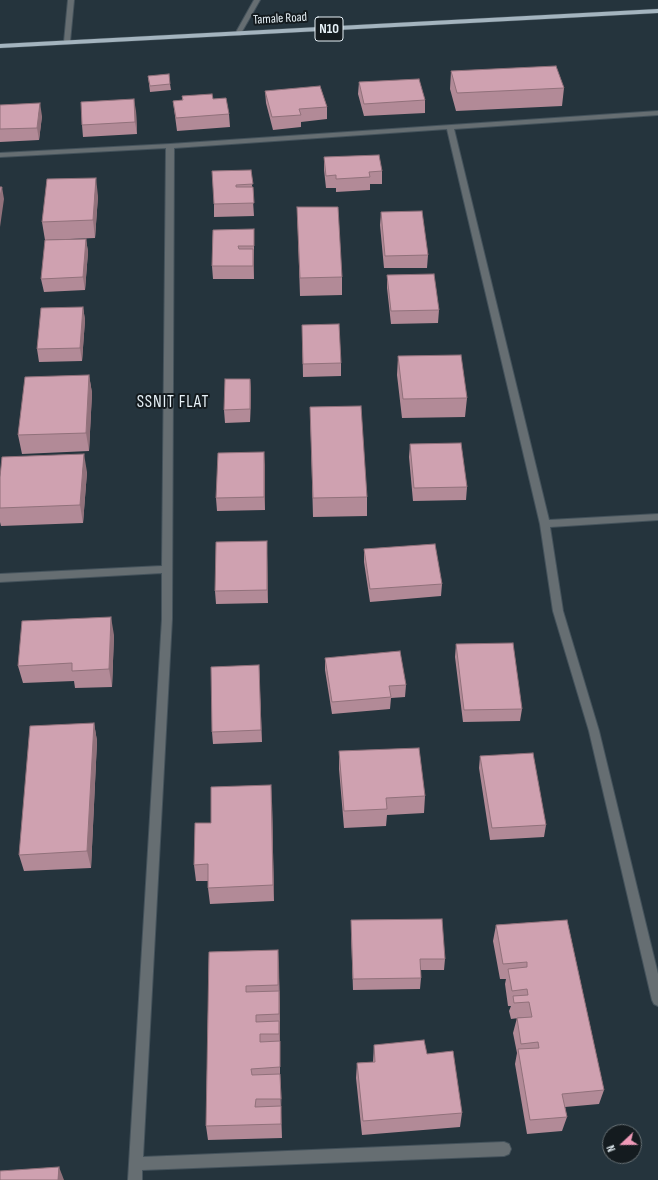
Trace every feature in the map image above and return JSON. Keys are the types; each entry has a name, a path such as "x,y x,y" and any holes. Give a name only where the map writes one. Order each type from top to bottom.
{"highway":[{"name":"Tamale Road","path":"0,46 658,11"}],"street":[{"path":"67,42 71,0"},
{"path":"238,34 257,0"},
{"path":"0,155 170,146 658,113"},
{"path":"450,126 545,524 558,611 594,731 658,1000"},
{"path":"136,1180 166,627 170,146"},
{"path":"545,524 658,517"},
{"path":"0,578 167,569"},
{"path":"136,1164 504,1149"}],"building":[{"path":"556,66 564,88 457,93 451,71"},
{"path":"169,74 170,84 150,86 148,76"},
{"path":"419,79 425,100 364,104 359,82"},
{"path":"320,86 327,107 299,109 301,115 272,117 265,91"},
{"path":"212,94 213,99 226,98 229,114 176,118 173,101 183,100 182,96"},
{"path":"134,99 135,122 82,125 81,102"},
{"path":"40,103 37,128 0,129 0,105"},
{"path":"379,155 382,171 369,172 370,177 336,179 336,175 326,176 324,157"},
{"path":"251,170 253,184 236,185 236,187 253,187 254,203 214,204 212,171"},
{"path":"96,178 93,220 42,222 47,179"},
{"path":"297,207 338,207 342,277 300,278"},
{"path":"422,211 428,255 385,256 381,212"},
{"path":"254,229 254,246 238,246 239,249 253,249 253,266 212,266 213,230"},
{"path":"86,239 83,277 41,279 45,240"},
{"path":"434,274 439,310 391,311 387,275"},
{"path":"83,307 80,348 37,349 41,308"},
{"path":"339,324 341,363 303,364 302,325"},
{"path":"461,355 467,398 403,399 398,356"},
{"path":"89,375 86,433 18,435 25,377"},
{"path":"225,379 250,379 250,409 224,410"},
{"path":"361,406 367,497 313,498 310,407"},
{"path":"461,443 467,487 414,488 410,444"},
{"path":"264,452 264,497 216,498 218,453"},
{"path":"84,454 80,505 0,508 0,477 2,457"},
{"path":"267,541 267,590 215,591 216,542"},
{"path":"435,544 442,584 370,589 364,549"},
{"path":"111,617 109,669 72,671 72,663 18,666 22,621"},
{"path":"513,643 522,709 464,710 456,644"},
{"path":"400,651 406,685 389,686 391,697 332,702 325,658"},
{"path":"259,665 261,730 212,732 211,667"},
{"path":"94,723 87,851 19,855 30,726"},
{"path":"419,748 425,796 386,798 387,809 344,811 339,751"},
{"path":"533,753 546,825 492,828 480,756"},
{"path":"271,785 273,885 208,888 208,864 194,865 195,823 211,823 211,787"},
{"path":"442,919 445,959 420,959 421,978 353,979 351,920"},
{"path":"567,920 604,1090 562,1094 567,1117 530,1120 518,1049 539,1048 538,1042 521,1044 517,1018 532,1017 529,1002 514,1003 513,996 528,995 527,989 512,991 508,969 527,967 527,962 503,964 496,925"},
{"path":"278,950 278,985 246,986 246,992 279,991 279,1014 256,1015 256,1022 279,1021 279,1034 260,1034 260,1042 280,1041 280,1067 251,1069 252,1075 280,1074 281,1099 256,1099 255,1107 281,1106 281,1124 206,1126 209,952"},
{"path":"424,1040 427,1054 453,1051 462,1113 363,1121 357,1063 375,1062 374,1045"},
{"path":"59,1167 58,1180 0,1180 0,1171"}],"district":[{"name":"SSNIT FLAT","path":"173,403"}]}
